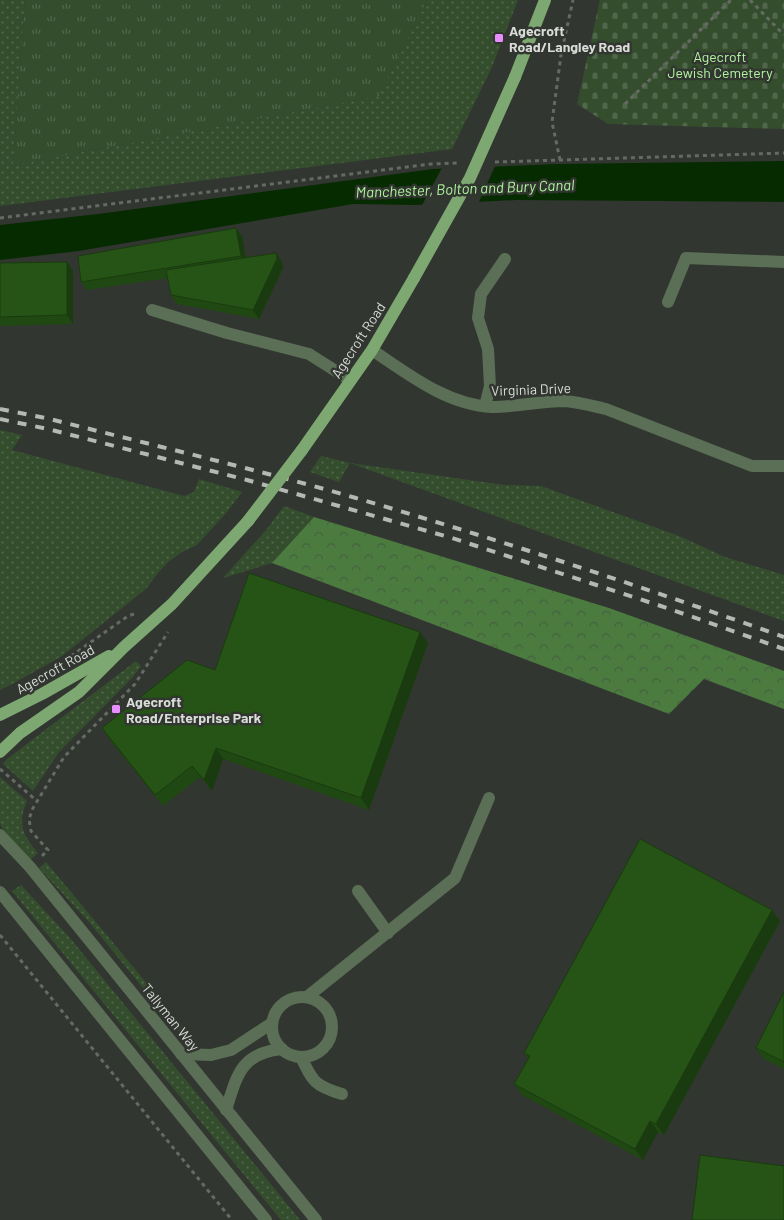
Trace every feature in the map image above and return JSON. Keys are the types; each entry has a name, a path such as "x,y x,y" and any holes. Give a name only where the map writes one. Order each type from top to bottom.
{"main road":[{"name":"Agecroft Road","path":"0,752 20,733 79,692 172,604 248,520 302,450 372,350 470,178 515,77 545,0"},
{"name":"Agecroft Road","path":"0,715 124,648"}],"street":[{"path":"668,302 686,258 784,262"},
{"path":"485,406 490,386 488,349 478,318 481,294 505,259"},
{"path":"152,310 227,333 309,354 350,380"},
{"name":"Virginia Drive","path":"372,350 427,386 444,395 462,401 492,407 566,401 586,404 606,409 752,466 783,462"},
{"path":"307,997 454,878 489,798"},
{"name":"Tallyman Way","path":"0,835 30,867 316,1220"},
{"path":"0,892 266,1220"},
{"path":"358,892 388,933"},
{"path":"307,997 321,1003 330,1014 332,1034 327,1044 320,1051 311,1056 301,1057 291,1055 276,1042 272,1032 272,1023 281,1005 288,1000 307,997"},
{"path":"181,1054 211,1055 232,1050 272,1023"},
{"path":"226,1110 237,1077 248,1062 265,1051 282,1049"},
{"path":"301,1057 311,1076 323,1088 342,1094"}],"path":[{"path":"560,160 552,122 560,55 573,0"},
{"path":"625,104 730,0"},
{"path":"750,0 784,35"},
{"path":"491,162 784,154"},
{"path":"0,218 431,164 461,163"},
{"path":"30,867 48,850 34,836 30,825 30,813 64,756 135,684 169,631 172,604"},
{"path":"63,661 128,616 137,614"},
{"path":"0,769 37,801"},
{"path":"0,935 232,1220"}],"green space":[{"path":"0,0 25,0 13,165 378,96 427,0 518,0 492,67 452,149 0,206"},
{"path":"25,0 427,0 379,96 13,165"},
{"name":"Agecroft Jewish Cemetery","path":"600,0 784,0 784,129 608,124 577,104"},
{"path":"0,430 22,435 12,450 184,496 194,492 199,479 242,492 227,512 197,545 182,552 168,562 147,588 62,656 0,690"},
{"path":"321,456 350,463 339,482 310,472"},
{"path":"350,463 504,485 541,486 679,536 725,557 784,575 784,621"},
{"path":"284,506 314,517 272,563 223,578 267,529"},
{"path":"314,517 609,608 784,671 784,709 704,679 669,714 272,563"},
{"path":"136,661 141,666 132,678 59,752 33,791 3,764 7,759"},
{"path":"0,777 27,801 22,816 23,829 38,853 30,860 0,824"},
{"path":"46,862 188,1033 196,1046 184,1038 89,922 39,868"},
{"path":"21,885 70,938 300,1220 281,1220 12,891"}],"water":[{"name":"Manchester, Bolton and Bury Canal","path":"784,161 784,202 516,200 415,205 353,204 79,251 0,260 0,225 98,214 433,169 559,164"}],"pier":[{"path":"496,164 478,204 421,207 443,166"}],"building":[{"path":"236,228 241,256 81,282 78,256"},
{"path":"276,253 277,259 253,310 171,295 166,270"},
{"path":"67,262 67,315 0,317 0,263"},
{"path":"249,573 420,632 361,798 216,748 204,780 192,766 155,795 102,728 187,660 215,670"},
{"path":"640,839 772,910 656,1124 650,1121 635,1149 514,1084 530,1056 524,1053"},
{"path":"784,992 784,1062 756,1048"},
{"path":"700,1155 784,1166 784,1220 692,1220"}],"railway":[{"path":"0,409 50,419 242,467 356,498 571,564 784,637"},
{"path":"0,419 48,429 247,480 452,538 667,608 784,649"}],"place":[{"name":"Agecroft Road/Langley Road","path":"499,38"},
{"name":"Agecroft Road/Enterprise Park","path":"116,709"}]}
